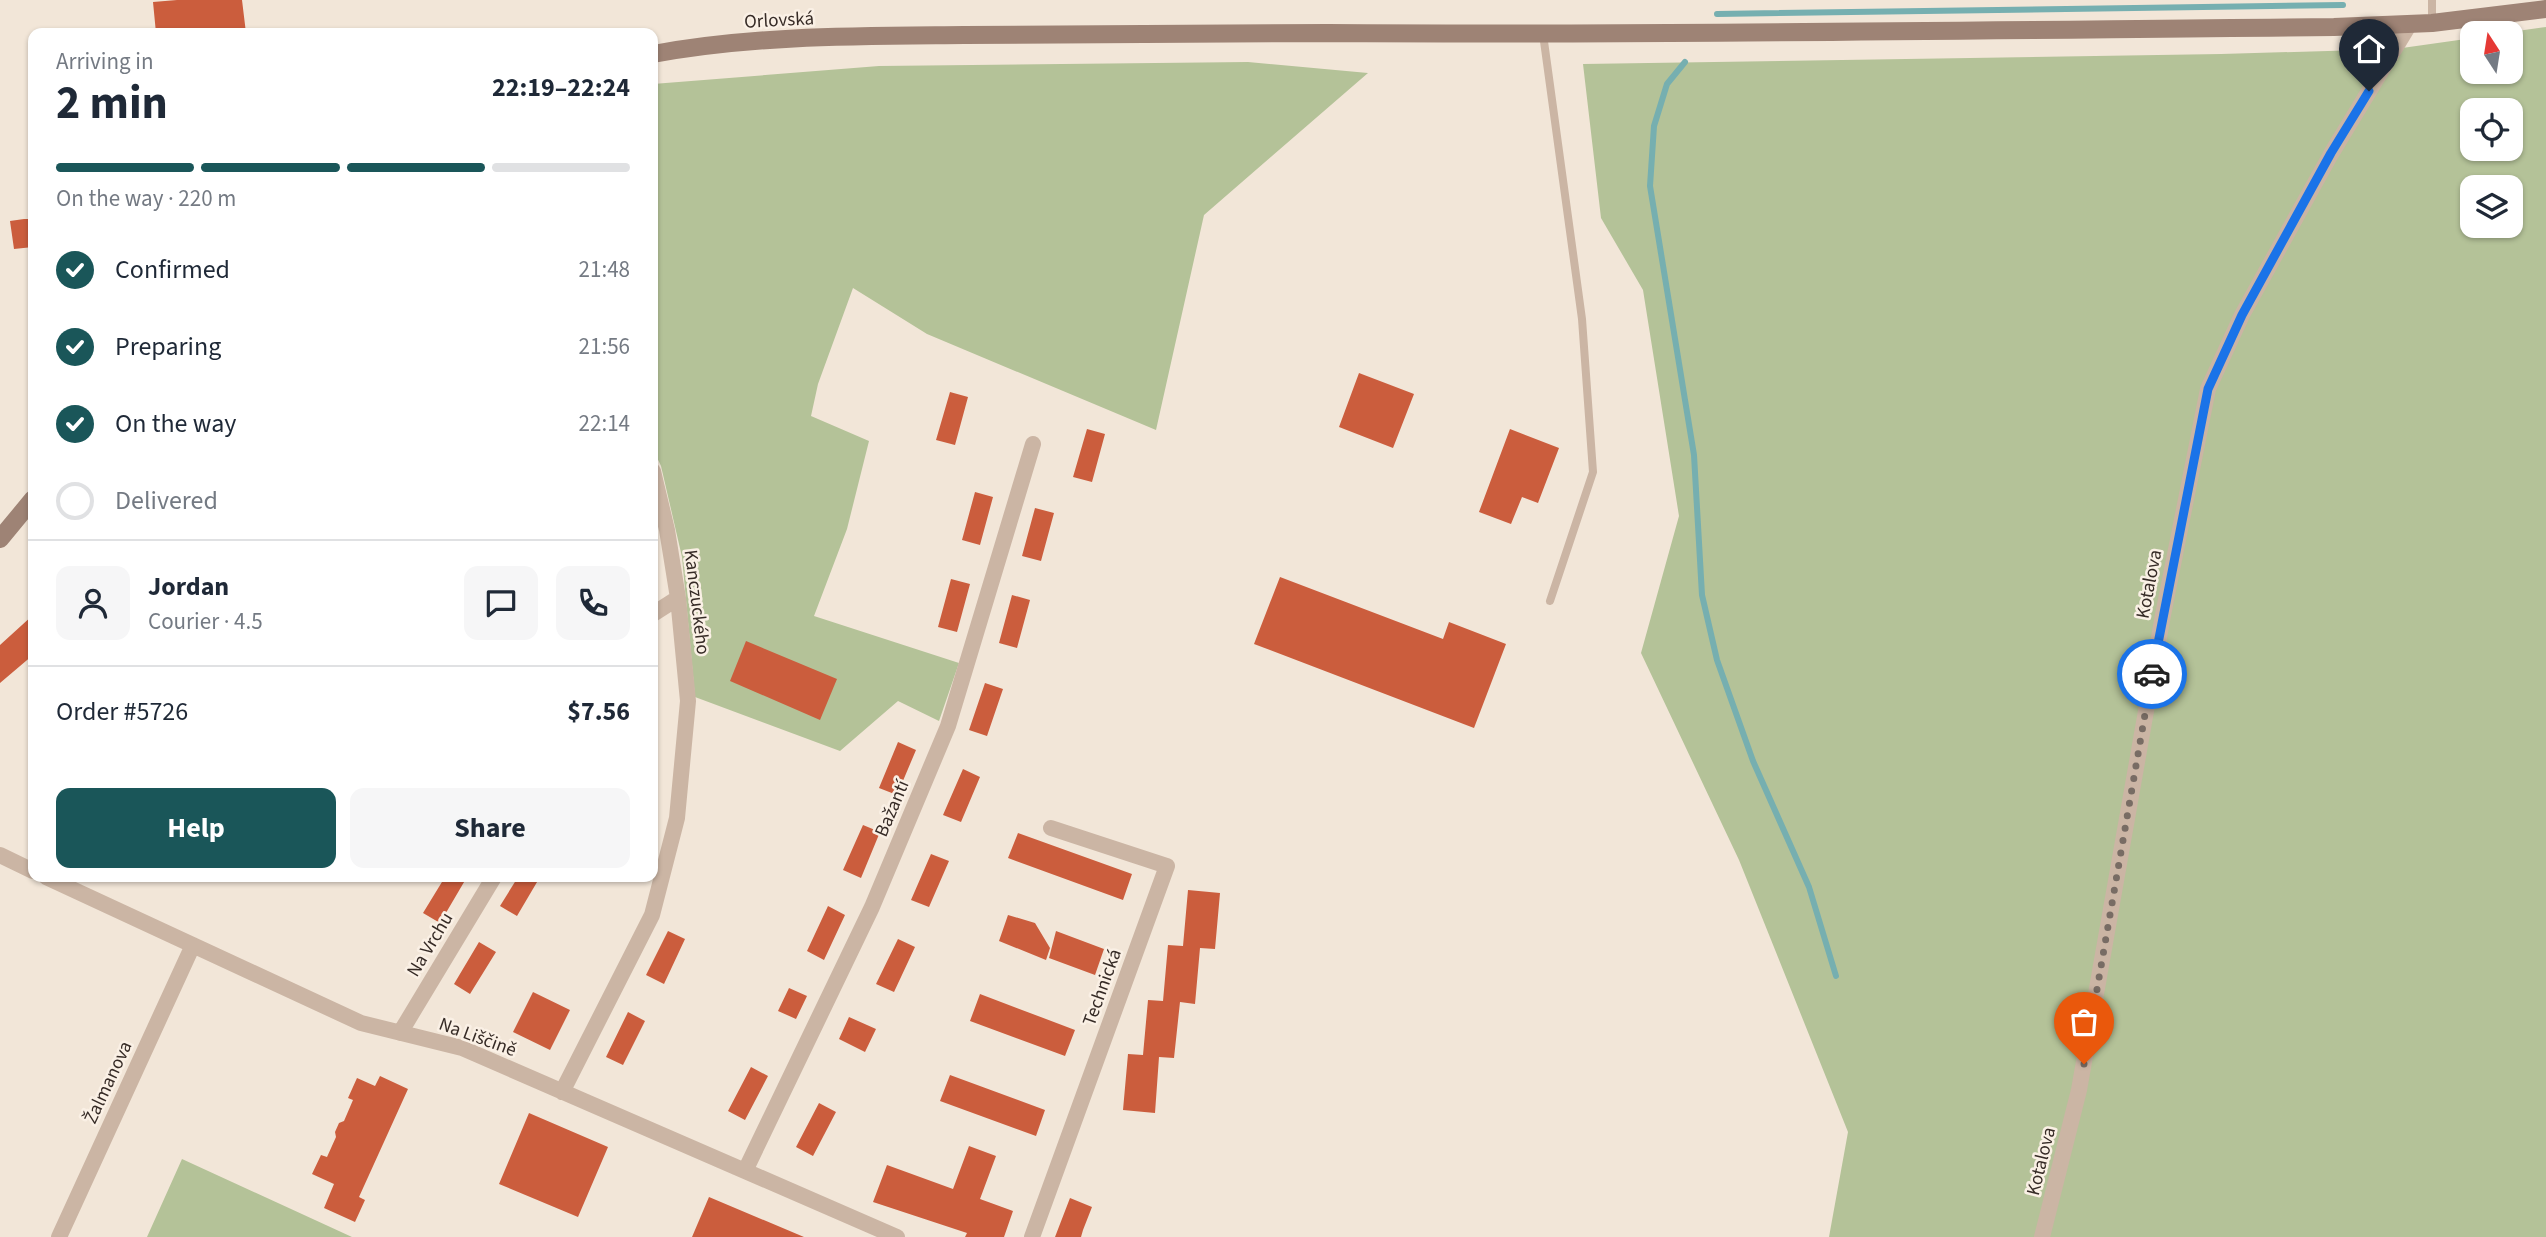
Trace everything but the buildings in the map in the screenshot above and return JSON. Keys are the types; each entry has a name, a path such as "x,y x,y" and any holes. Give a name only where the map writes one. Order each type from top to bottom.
{"main road":[{"name":"Orlovská","path":"658,53 732,43 892,36 1543,34 2409,25 2546,9"},
{"path":"0,539 28,505"}],"street":[{"name":"Kotalova","path":"2042,1237 2079,1090 2163,615 2208,389 2248,303 2331,153 2409,25"},
{"name":"Bažantí","path":"745,1171 872,907 948,726 1033,444"},
{"name":"Kanczuckého","path":"562,1092 652,915 677,818 688,701 678,598 658,492"},
{"path":"658,611 678,598"},
{"name":"Technická","path":"1032,1237 1167,866 1051,828"},
{"path":"0,855 28,869"},
{"name":"Na Liščině","path":"57,882 361,1023 461,1048 897,1237"},
{"name":"Na Vrchu","path":"400,1033 491,882"},
{"name":"Žalmanova","path":"59,1237 193,946"}],"lane":[{"path":"2432,0 2432,23"},
{"path":"1543,34 1581,319 1593,471 1550,601"}],"green space":[{"path":"2546,27 2546,1237 1829,1237 1848,1132 1739,860 1641,653 1679,516 1643,290 1601,218 1583,64 2395,49 2460,40 2460,84 2524,84 2524,30"},
{"path":"1248,62 1368,73 1204,215 1156,430 927,334 853,288 818,384 811,416 869,441 847,529 814,616 959,663 939,721 898,701 840,751 695,697 682,557 658,460 658,84 879,66"},
{"path":"182,1159 352,1237 147,1237"}],"waterway":[{"path":"1717,14 2343,5"},
{"path":"1685,62 1667,84 1654,126 1650,186 1694,455 1702,595 1717,660 1753,761 1809,887 1836,976"}],"way so far":[{"path":"2084,1064 2152,674"}],"route":[{"path":"2152,674 2208,389 2242,315 2331,153 2369,91"}]}
